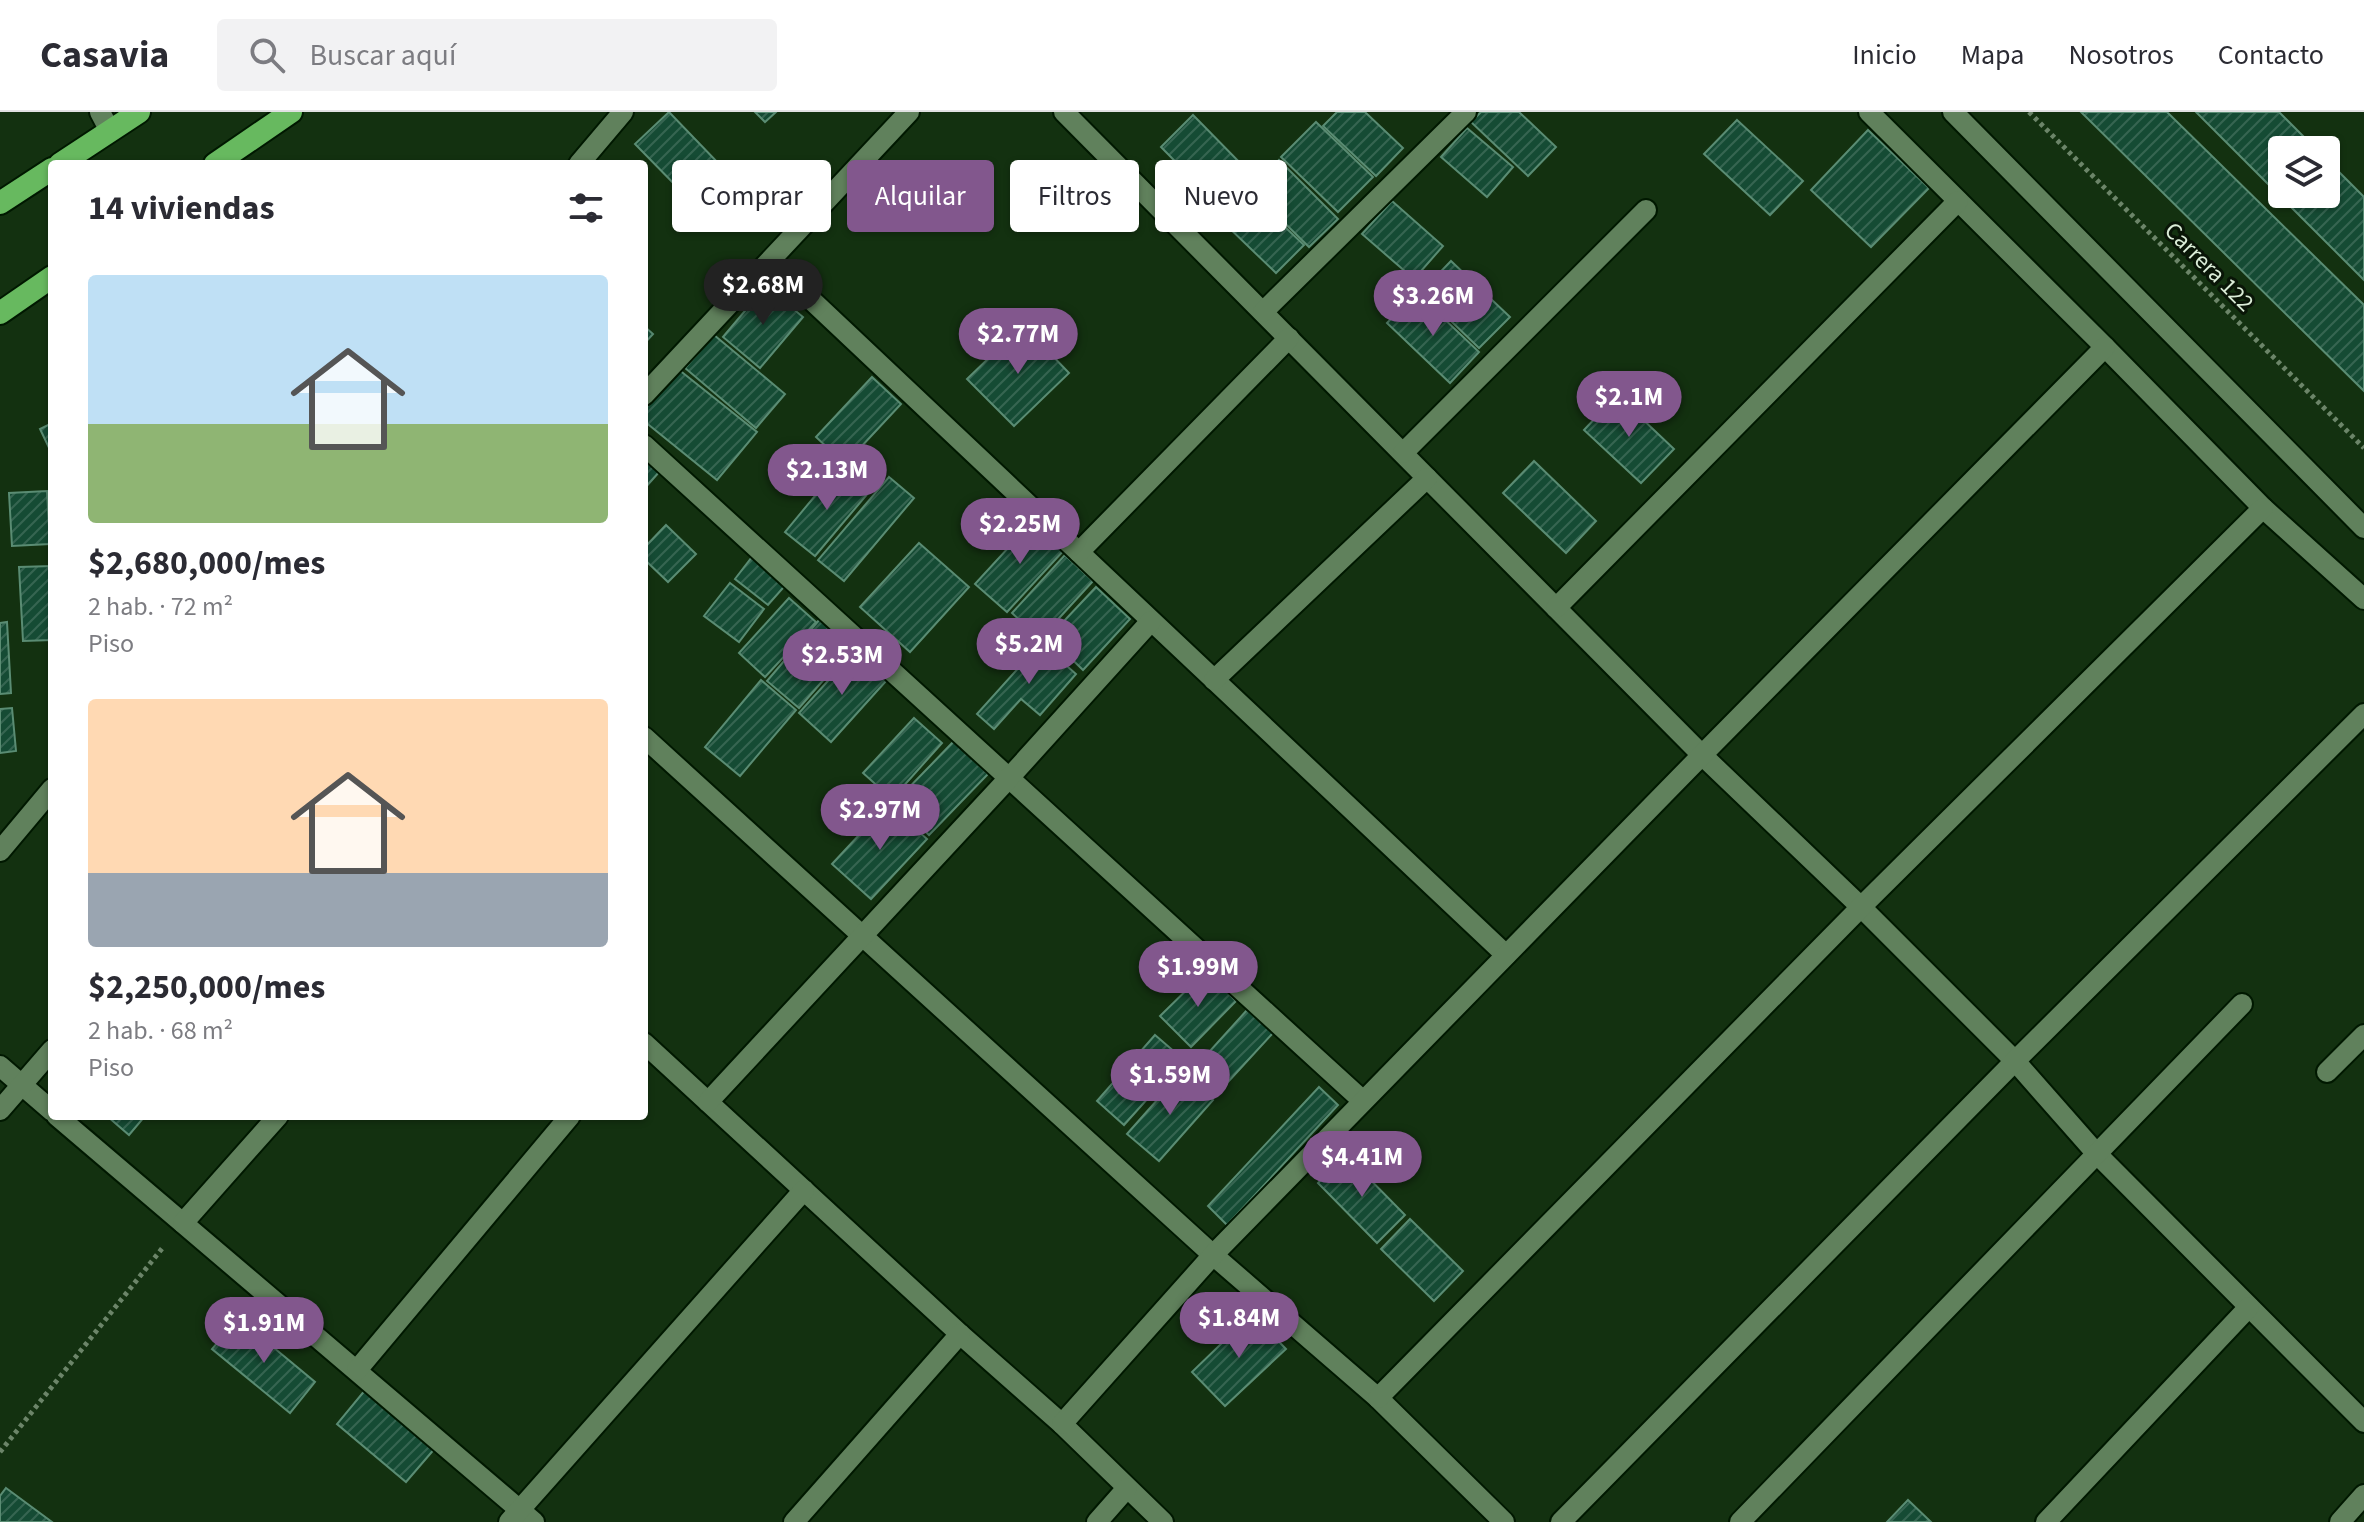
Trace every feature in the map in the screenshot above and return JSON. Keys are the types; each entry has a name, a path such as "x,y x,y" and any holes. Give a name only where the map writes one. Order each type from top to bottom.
{"highway":[{"path":"64,160 105,122 139,112"},
{"path":"221,160 291,112"},
{"path":"0,203 48,172"},
{"path":"0,313 48,280"}],"street":[{"path":"582,160 623,112"},
{"path":"648,391 909,112"},
{"path":"1064,112 1702,755 1861,907 2015,1061 2096,1153 2364,1422"},
{"path":"1263,312 1466,112"},
{"path":"1869,112 2263,508 2364,599"},
{"path":"1953,112 2364,528"},
{"path":"1556,608 1958,201"},
{"path":"1403,453 1646,210"},
{"path":"770,261 1506,955"},
{"path":"1079,552 1289,338"},
{"path":"1062,1424 1213,1255 2105,347"},
{"path":"648,449 1363,1101"},
{"path":"1214,680 1427,478"},
{"path":"1378,1398 1861,907 2263,508"},
{"path":"708,1102 1151,621"},
{"path":"1561,1522 2015,1061 2364,714"},
{"path":"648,741 1213,1255 1378,1398 1504,1522"},
{"path":"0,851 48,794"},
{"path":"1740,1522 2242,1004"},
{"path":"2327,1072 2364,1035"},
{"path":"648,1047 1062,1424 1163,1522"},
{"path":"0,1110 48,1054"},
{"path":"0,1066 48,1108"},
{"path":"62,1120 357,1370 521,1518 804,1190"},
{"path":"183,1223 274,1120"},
{"path":"357,1370 567,1120"},
{"path":"2046,1522 2249,1307"},
{"path":"794,1522 960,1334"},
{"path":"1097,1522 1127,1488"},
{"path":"2340,1522 2364,1495"}],"path":[{"name":"Carrera 122","path":"2029,112 2364,448"},
{"path":"0,1452 183,1223"}],"building":[{"path":"669,112 715,160 672,160 672,182 635,144"},
{"path":"755,112 776,112 765,122"},
{"path":"1337,112 1365,112 1403,148 1376,176 1323,126"},
{"path":"1481,112 1519,112 1556,147 1528,176 1471,122"},
{"path":"2081,112 2167,112 2364,305 2364,391"},
{"path":"2196,112 2279,112 2303,136 2268,136 2268,184"},
{"path":"1193,115 1237,160 1174,160 1161,147"},
{"path":"1737,120 1803,181 1770,215 1704,154"},
{"path":"1316,122 1373,177 1338,212 1281,157"},
{"path":"1467,128 1513,167 1487,197 1441,157"},
{"path":"1868,130 1929,188 1871,247 1811,190"},
{"path":"1287,168 1338,219 1309,247 1287,225"},
{"path":"2340,173 2364,197 2364,280 2292,208 2340,208"},
{"path":"1392,201 1443,246 1414,279 1362,234"},
{"path":"1287,229 1304,245 1276,273 1233,232 1287,232"},
{"path":"1451,261 1510,317 1479,348 1421,292"},
{"path":"766,286 803,317 760,368 723,337"},
{"path":"1416,292 1479,352 1450,383 1387,323"},
{"path":"1023,325 1069,373 1014,426 967,379"},
{"path":"714,335 785,394 756,428 685,368"},
{"path":"678,369 757,432 717,480 648,424 648,405"},
{"path":"872,377 901,404 845,464 816,437"},
{"path":"1617,395 1674,449 1641,483 1584,430"},
{"path":"48,425 48,446 40,429"},
{"path":"648,460 660,471 648,484"},
{"path":"1534,461 1596,521 1566,553 1503,493"},
{"path":"839,467 869,492 815,556 785,532"},
{"path":"889,477 914,498 844,581 818,560"},
{"path":"47,491 48,544 12,546 9,493"},
{"path":"1033,521 1065,549 1007,612 975,584"},
{"path":"666,525 696,554 668,582 648,563 648,544"},
{"path":"919,543 969,587 910,652 860,607"},
{"path":"755,553 789,581 768,605 735,579"},
{"path":"1065,555 1093,581 1040,639 1012,613"},
{"path":"48,566 48,640 23,641 19,567"},
{"path":"730,583 764,609 739,642 704,616"},
{"path":"1096,587 1130,619 1083,670 1049,637"},
{"path":"789,598 816,622 765,677 739,653"},
{"path":"820,619 853,646 799,708 767,681"},
{"path":"7,622 11,693 0,694 0,623"},
{"path":"1041,643 1076,674 1040,715 1021,699 994,729 977,714"},
{"path":"854,652 886,681 831,742 799,713"},
{"path":"761,680 796,710 740,776 705,747"},
{"path":"12,708 16,751 0,753 0,709"},
{"path":"914,718 942,743 892,799 863,773"},
{"path":"954,741 988,774 929,835 895,802"},
{"path":"888,804 927,839 871,899 832,864"},
{"path":"1206,971 1236,1001 1191,1047 1160,1016"},
{"path":"1247,1010 1273,1033 1216,1095 1191,1072"},
{"path":"1155,1035 1183,1059 1124,1125 1097,1101"},
{"path":"1182,1072 1213,1100 1159,1161 1127,1134"},
{"path":"1319,1087 1338,1105 1227,1225 1208,1206"},
{"path":"112,1120 142,1120 129,1135"},
{"path":"1346,1155 1405,1215 1377,1243 1318,1183"},
{"path":"1410,1219 1463,1271 1434,1301 1381,1249"},
{"path":"1252,1314 1286,1349 1225,1406 1192,1372"},
{"path":"238,1318 315,1382 290,1413 212,1349"},
{"path":"366,1389 436,1447 406,1482 337,1424"},
{"path":"6,1488 52,1522 0,1522 0,1496"},
{"path":"1908,1500 1931,1522 1887,1522"}]}
